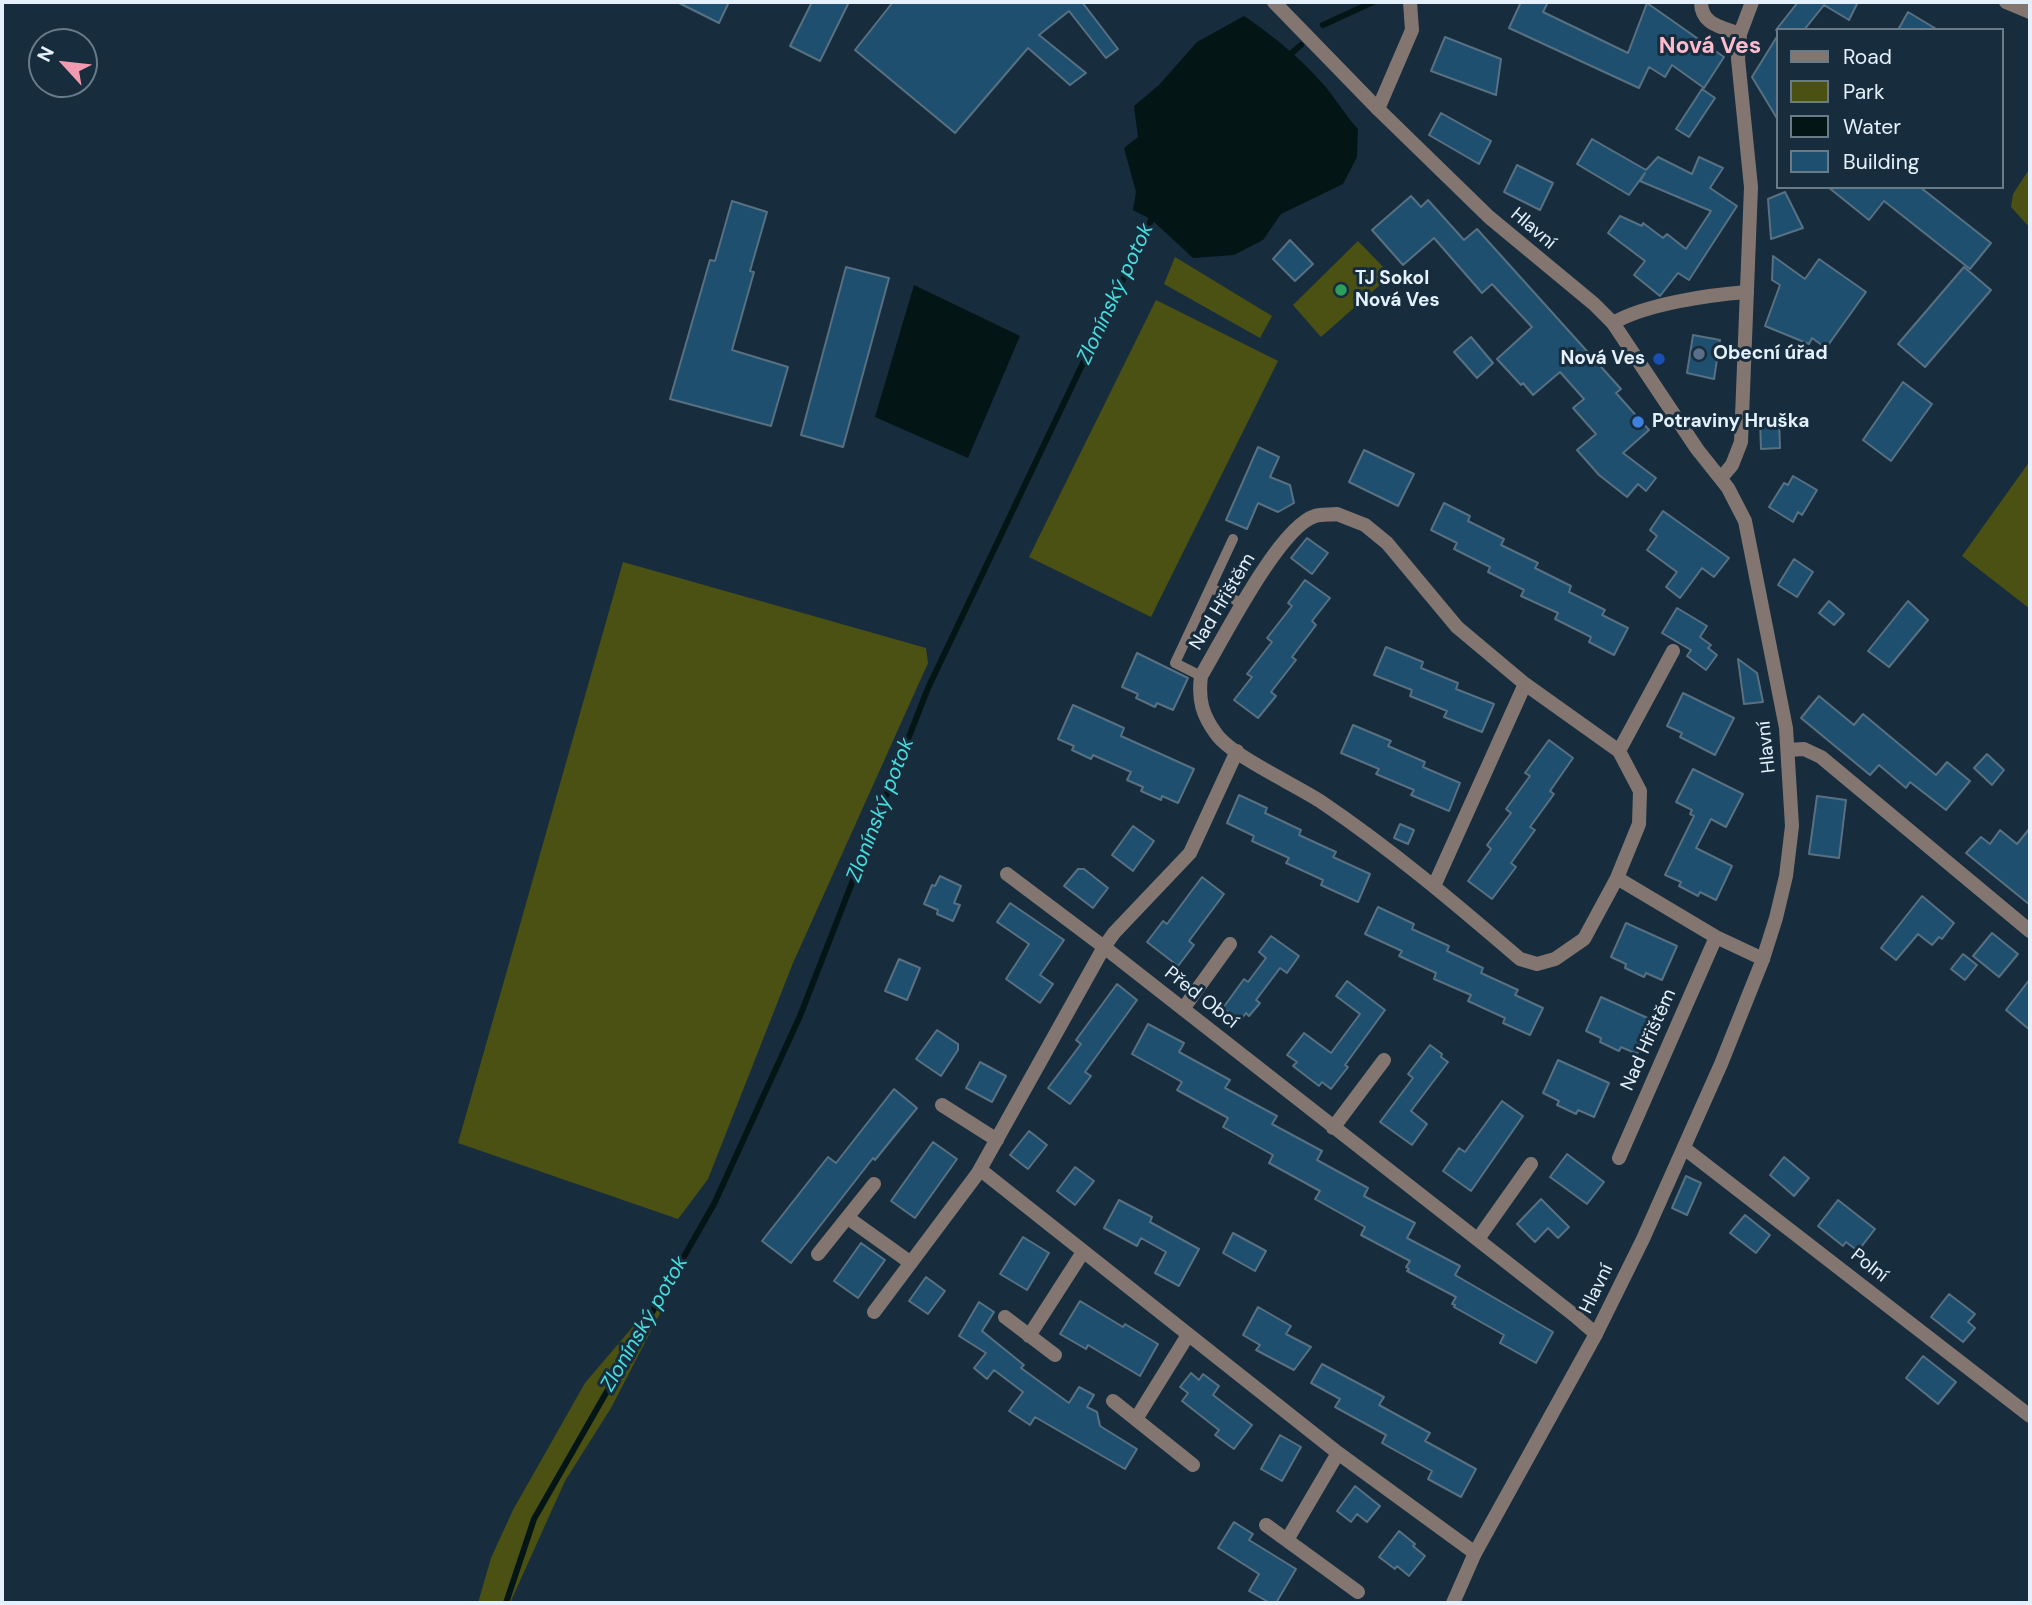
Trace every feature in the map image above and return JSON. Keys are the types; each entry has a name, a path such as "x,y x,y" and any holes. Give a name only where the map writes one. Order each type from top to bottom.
{"street":[{"name":"Hlavní","path":"1274,2 1378,109 1489,217 1613,323 1697,449 1737,502 1745,521 1786,729 1792,827 1784,887 1763,959 1721,1064 1643,1239 1596,1334 1475,1553 1452,1603"},
{"path":"1378,109 1412,30 1410,2"},
{"path":"1702,2 1701,10 1710,23 1740,34"},
{"path":"1721,478 1732,465 1741,442 1751,187 1738,59 1740,34 1752,2"},
{"path":"2006,2 2030,12"},
{"path":"1613,323 1626,316 1696,298 1747,292"},
{"name":"Nad Hřištěm","path":"1337,514 1365,525 1387,543 1457,627 1525,684 1619,751 1640,791 1639,824 1617,878 1584,939 1555,959 1538,964 1520,960 1434,886 1320,801 1218,737 1198,696 1201,676 1243,604 1278,549 1297,527 1315,516 1337,514"},
{"path":"1619,751 1673,651"},
{"path":"1434,886 1525,684"},
{"path":"1788,750 1804,749 1821,757 2030,931"},
{"path":"874,1312 978,1173 1104,947 1190,853 1237,751"},
{"name":"Před Obcí","path":"1007,874 1478,1239 1596,1334"},
{"path":"1617,878 1716,937 1763,959"},
{"name":"Nad Hřištěm","path":"1619,1158 1716,937"},
{"path":"1183,1009 1230,944"},
{"path":"1333,1128 1384,1060"},
{"path":"942,1105 997,1140"},
{"name":"Polní","path":"1684,1148 2030,1416"},
{"path":"1478,1239 1531,1164"},
{"path":"978,1173 982,1171 1338,1453 1475,1553"},
{"path":"818,1254 874,1184"},
{"path":"848,1218 911,1263"},
{"path":"1029,1336 1083,1252"},
{"path":"1005,1317 1055,1355"},
{"path":"1136,1419 1188,1335"},
{"path":"1113,1401 1193,1465"},
{"path":"1287,1540 1338,1453"},
{"path":"1266,1525 1358,1592"}],"lane":[{"path":"1201,676 1175,663 1233,540"},
{"path":"1211,588 1243,604"}],"green space":[{"path":"2030,168 2030,228 2011,207 2013,194"},
{"name":"TJ Sokol Nová Ves","path":"1358,241 1391,275 1321,337 1293,305"},
{"path":"1175,257 1272,316 1260,338 1164,284"},
{"path":"1156,300 1278,361 1151,617 1029,557"},
{"path":"2030,461 2030,609 1962,556"},
{"path":"623,562 926,648 928,663 793,963 708,1179 678,1219 458,1143"},
{"path":"667,1300 611,1408 565,1481 510,1603 478,1603 491,1558 513,1510 585,1383 642,1316"}],"water":[{"path":"1244,16 1286,48 1328,90 1358,129 1357,157 1343,184 1281,214 1263,240 1234,255 1193,258 1152,220 1133,210 1136,192 1124,148 1138,137 1134,106 1159,85 1197,42"},
{"path":"914,285 1020,336 968,458 875,417"}],"building":[{"path":"677,2 729,2 719,23"},
{"path":"812,2 849,2 820,61 790,46"},
{"path":"893,2 1082,2 1118,49 1106,58 1069,11 1039,35 1086,73 1070,85 1028,48 955,133 855,50"},
{"path":"1521,2 1548,2 1543,12 1628,53 1647,3 1724,57 1704,88 1672,65 1665,77 1649,67 1639,88 1509,28"},
{"path":"1798,2 1858,2 1849,20 1824,5 1806,28 1778,28"},
{"path":"1908,12 1935,28 1899,28"},
{"path":"1445,37 1501,59 1496,95 1431,71"},
{"path":"1776,38 1776,117 1752,77"},
{"path":"1702,89 1715,98 1689,137 1676,129"},
{"path":"1441,113 1491,141 1479,164 1429,135"},
{"path":"1592,139 1646,170 1658,157 1692,174 1699,157 1723,168 1710,188 1737,206 1689,280 1678,273 1660,296 1634,275 1645,261 1608,233 1620,216 1642,226 1643,223 1663,238 1667,234 1686,249 1711,211 1640,181 1645,173 1629,195 1577,164"},
{"path":"1517,165 1553,183 1540,210 1504,192"},
{"path":"1830,189 1923,189 1991,243 1970,269 1884,201 1869,220"},
{"path":"1785,192 1803,228 1771,239 1768,199"},
{"path":"1411,196 1421,207 1428,200 1464,240 1477,229 1621,389 1616,393 1649,430 1623,453 1656,478 1646,491 1638,484 1627,497 1599,475 1577,450 1596,434 1573,408 1584,399 1560,372 1533,395 1497,359 1532,327 1492,284 1482,293 1434,238 1403,265 1372,230"},
{"path":"732,201 767,212 750,271 754,272 732,350 788,367 771,426 670,399 710,260 715,261"},
{"path":"1290,240 1313,264 1295,281 1273,259"},
{"path":"1773,256 1805,279 1819,259 1866,292 1826,348 1812,338 1809,344 1765,326 1780,285 1772,280"},
{"path":"846,267 889,278 843,447 801,435"},
{"path":"1964,267 1991,290 1925,367 1898,344"},
{"path":"1693,335 1720,340 1714,379 1687,373"},
{"path":"1471,337 1493,363 1477,378 1454,352"},
{"path":"1903,382 1932,404 1891,461 1863,440"},
{"path":"1760,420 1779,420 1780,448 1761,449"},
{"path":"1258,447 1279,457 1270,477 1290,485 1294,503 1278,512 1258,503 1247,529 1226,520"},
{"path":"1364,450 1414,474 1398,506 1349,482"},
{"path":"1793,476 1817,490 1802,515 1798,512 1793,522 1769,507 1784,483 1788,485"},
{"path":"1444,503 1470,516 1468,521 1504,539 1501,545 1538,563 1535,568 1571,586 1569,592 1605,610 1602,615 1628,628 1614,655 1589,642 1591,637 1555,619 1558,613 1521,596 1524,590 1488,572 1490,567 1454,549 1457,543 1431,530"},
{"path":"1663,511 1729,558 1714,577 1702,568 1680,598 1666,587 1677,572 1647,550 1657,536 1650,530"},
{"path":"1307,538 1328,553 1312,574 1291,558"},
{"path":"1794,559 1813,572 1797,597 1778,585"},
{"path":"1305,580 1330,598 1312,621 1316,625 1292,657 1296,660 1271,692 1276,696 1258,718 1234,700 1252,677 1247,674 1272,642 1267,638 1292,606 1288,603"},
{"path":"1829,601 1844,614 1834,625 1819,613"},
{"path":"1908,601 1928,620 1889,667 1868,651"},
{"path":"1677,608 1707,626 1700,637 1711,645 1708,648 1717,655 1706,670 1687,656 1691,650 1662,633"},
{"path":"1386,647 1423,662 1421,668 1458,683 1456,689 1494,704 1482,732 1444,717 1447,711 1410,696 1412,690 1374,675"},
{"path":"1137,653 1188,678 1173,710 1157,703 1155,707 1136,698 1138,694 1122,687"},
{"path":"1738,659 1757,673 1763,702 1744,704"},
{"path":"1683,693 1734,718 1715,755 1680,737 1682,733 1667,726"},
{"path":"1819,696 1854,725 1863,714 1936,775 1947,762 1970,781 1946,810 1910,782 1906,788 1879,765 1870,775 1801,718"},
{"path":"1073,705 1124,728 1121,736 1194,769 1178,803 1162,796 1161,800 1141,791 1143,787 1127,780 1131,772 1093,755 1091,759 1072,750 1074,746 1058,739"},
{"path":"1353,725 1391,741 1388,746 1425,762 1423,767 1460,783 1449,811 1411,795 1414,790 1376,774 1379,769 1341,753"},
{"path":"1549,740 1573,758 1550,791 1554,794 1530,827 1535,830 1511,863 1516,867 1492,899 1468,881 1491,849 1487,845 1511,813 1506,809 1530,776 1525,773"},
{"path":"1987,754 2004,770 1992,785 1974,768"},
{"path":"1693,769 1743,794 1726,827 1711,819 1696,848 1732,866 1716,900 1700,892 1698,896 1679,886 1681,882 1665,875 1694,816 1690,814 1692,810 1676,802"},
{"path":"1239,795 1267,808 1265,813 1301,830 1299,835 1336,852 1333,857 1370,874 1358,902 1321,885 1323,880 1286,863 1289,858 1252,841 1254,836 1227,823"},
{"path":"1817,796 1846,800 1839,858 1809,854"},
{"path":"1400,824 1414,830 1408,844 1394,838"},
{"path":"1133,826 1154,841 1133,871 1112,855"},
{"path":"2030,828 2030,905 1966,853 1981,837 1990,844 2000,830 2017,844"},
{"path":"1078,869 1084,869 1108,888 1093,908 1064,886"},
{"path":"940,876 961,886 954,903 960,905 953,921 924,904 932,885 935,886"},
{"path":"1202,877 1224,894 1189,941 1194,945 1178,966 1147,942 1163,921 1167,924"},
{"path":"1922,896 1954,923 1942,939 1939,937 1932,945 1918,934 1896,960 1881,948"},
{"path":"1010,903 1064,940 1040,975 1053,984 1040,1003 1006,979 1029,944 997,922"},
{"path":"1378,907 1414,924 1412,929 1449,946 1447,951 1483,968 1481,973 1518,990 1515,995 1543,1008 1530,1035 1503,1023 1505,1018 1468,1001 1471,995 1434,979 1436,973 1399,956 1402,951 1365,934"},
{"path":"1626,923 1677,946 1662,980 1646,973 1644,977 1625,968 1626,964 1611,957"},
{"path":"1992,933 2018,954 1999,977 1973,956"},
{"path":"1271,936 1299,956 1287,973 1280,968 1256,1000 1260,1003 1249,1016 1246,1013 1240,1021 1223,1008 1244,979 1248,982 1266,958 1259,952"},
{"path":"1963,954 1977,965 1965,980 1951,969"},
{"path":"899,959 920,968 907,1000 885,991"},
{"path":"2030,979 2030,1030 2006,1010"},
{"path":"1347,981 1385,1010 1331,1089 1322,1082 1319,1086 1293,1066 1297,1062 1287,1055 1304,1033 1331,1053 1360,1014 1336,996"},
{"path":"1117,984 1137,1000 1085,1072 1091,1076 1070,1104 1048,1088 1081,1044 1076,1040"},
{"path":"1601,997 1652,1020 1637,1054 1621,1047 1619,1051 1600,1042 1601,1038 1586,1031"},
{"path":"1148,1024 1184,1043 1179,1052 1230,1080 1225,1088 1277,1116 1272,1124 1322,1151 1317,1160 1368,1188 1364,1196 1415,1223 1407,1238 1460,1266 1455,1275 1553,1332 1536,1363 1500,1343 1504,1335 1454,1307 1452,1304 1456,1297 1407,1271 1409,1269 1406,1267 1410,1261 1361,1235 1365,1227 1315,1199 1320,1191 1269,1163 1273,1155 1223,1127 1228,1118 1177,1090 1182,1082 1132,1054"},
{"path":"937,1030 958,1044 958,1050 941,1076 916,1059"},
{"path":"1430,1045 1448,1062 1411,1111 1427,1124 1412,1145 1380,1122 1413,1078 1408,1074"},
{"path":"1558,1060 1609,1083 1594,1117 1578,1110 1576,1114 1557,1105 1559,1101 1543,1093"},
{"path":"980,1062 1006,1076 992,1102 966,1088"},
{"path":"894,1089 917,1108 875,1160 873,1158 791,1263 762,1241 828,1157 836,1163"},
{"path":"1502,1101 1523,1116 1471,1191 1443,1171 1459,1148 1465,1152"},
{"path":"1029,1131 1047,1145 1028,1169 1010,1155"},
{"path":"933,1142 957,1159 915,1218 891,1201"},
{"path":"1567,1154 1604,1182 1587,1204 1550,1177"},
{"path":"1784,1157 1809,1178 1794,1196 1770,1175"},
{"path":"1075,1167 1094,1181 1075,1205 1057,1191"},
{"path":"1686,1176 1701,1183 1687,1215 1672,1208"},
{"path":"1541,1199 1569,1227 1558,1238 1548,1228 1535,1242 1517,1224"},
{"path":"1119,1200 1152,1217 1150,1222 1199,1249 1179,1286 1155,1273 1166,1252 1141,1238 1137,1246 1104,1228"},
{"path":"1838,1200 1875,1229 1858,1251 1846,1242 1843,1246 1818,1226"},
{"path":"1745,1215 1770,1235 1756,1253 1730,1233"},
{"path":"1233,1233 1266,1251 1255,1271 1223,1253"},
{"path":"1023,1237 1049,1253 1027,1290 1000,1274"},
{"path":"861,1243 885,1260 858,1298 834,1281"},
{"path":"926,1277 945,1291 928,1314 909,1301"},
{"path":"1949,1294 1975,1314 1968,1322 1975,1328 1963,1342 1931,1317"},
{"path":"1080,1301 1158,1344 1140,1376 1088,1345 1086,1349 1060,1334"},
{"path":"979,1302 994,1312 982,1331 1024,1365 1021,1368 1069,1403 1079,1387 1094,1395 1087,1407 1097,1412 1100,1426 1137,1449 1125,1469 1035,1417 1030,1425 1009,1411 1023,1392 994,1370 987,1379 974,1368 986,1353 959,1336"},
{"path":"1258,1307 1291,1326 1286,1334 1311,1347 1294,1370 1256,1350 1260,1345 1243,1335"},
{"path":"1923,1356 1956,1382 1938,1404 1906,1378"},
{"path":"1322,1364 1384,1397 1379,1405 1430,1433 1425,1441 1476,1469 1461,1497 1428,1479 1432,1471 1382,1443 1386,1435 1335,1407 1340,1399 1311,1383"},
{"path":"1191,1373 1199,1380 1203,1374 1219,1386 1213,1395 1252,1425 1234,1449 1215,1435 1219,1430 1182,1401 1188,1393 1180,1387"},
{"path":"1280,1435 1301,1447 1282,1481 1261,1469"},
{"path":"1355,1486 1380,1506 1367,1522 1357,1514 1351,1522 1337,1511"},
{"path":"1234,1522 1253,1534 1249,1540 1296,1569 1276,1603 1270,1603 1249,1591 1259,1574 1218,1548"},
{"path":"1399,1531 1425,1556 1409,1576 1379,1557"}],"waterway":[{"name":"Zlonínský potok","path":"1323,25 1373,2"},
{"name":"Zlonínský potok","path":"1287,57 1301,45"},
{"name":"Zlonínský potok","path":"506,1603 534,1519 714,1204 800,1016 928,688 1155,212"}],"place":[{"name":"TJ Sokol Nová Ves","path":"1341,290"},
{"name":"Obecní úřad","path":"1699,354"},
{"name":"Nová Ves","path":"1659,359"},
{"name":"Potraviny Hruška","path":"1638,422"}],"district":[{"name":"Nová Ves","path":"1710,47"}]}
